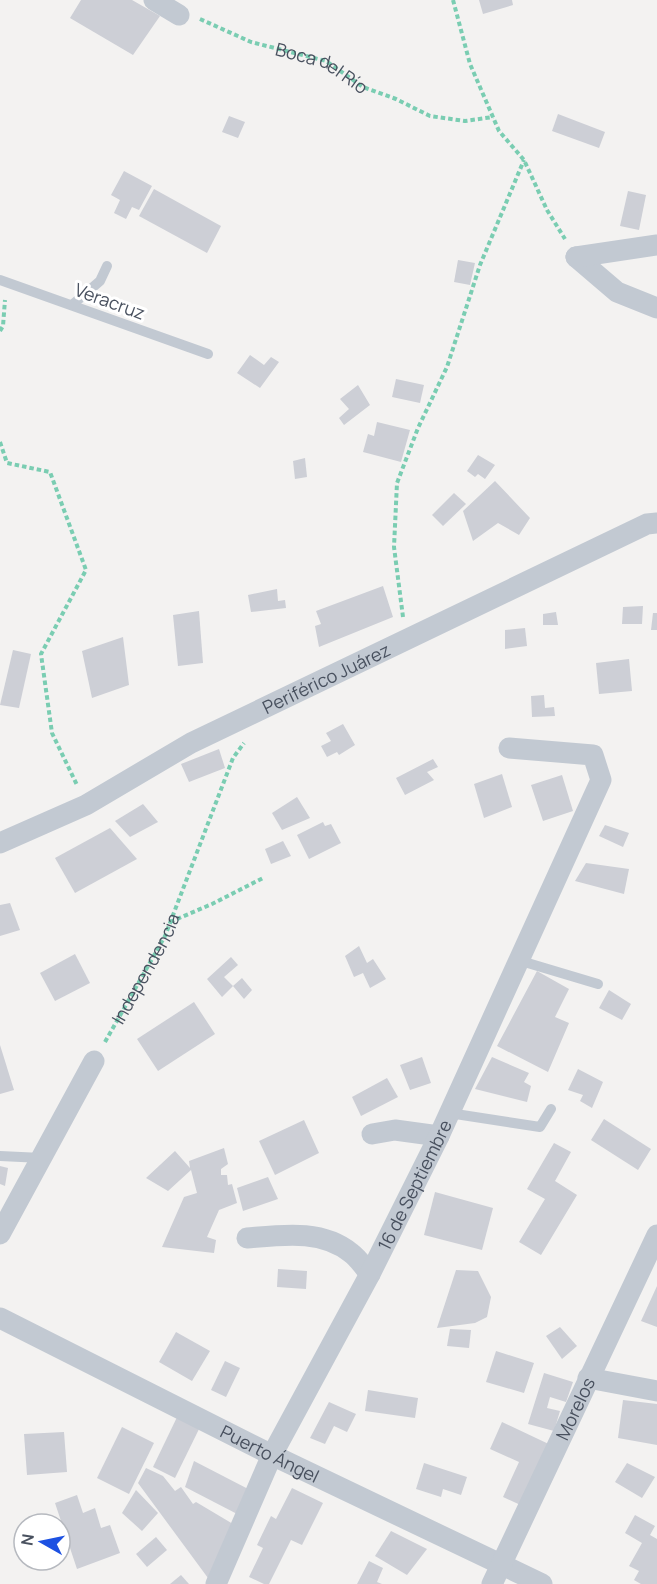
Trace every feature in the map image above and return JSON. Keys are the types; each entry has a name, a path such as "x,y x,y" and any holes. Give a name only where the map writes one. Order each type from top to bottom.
{"street":[{"path":"154,0 179,15"},
{"path":"576,257 657,245"},
{"path":"576,257 617,292 657,308"},
{"name":"Periférico Juárez","path":"0,843 86,804 191,743 406,638 647,524 657,523"},
{"name":"16 de Septiembre","path":"216,1584 272,1455 370,1274 438,1136 521,961 602,780 593,755 509,748"},
{"path":"0,1234 94,1061"},
{"path":"372,1134 395,1130 438,1136"},
{"path":"247,1238 298,1234 327,1241 351,1252 370,1274"},
{"name":"Morelos","path":"492,1584 657,1235"},
{"name":"Puerto Ángel","path":"0,1318 272,1455 502,1562 542,1584"},
{"path":"588,1378 657,1391"}],"lane":[{"path":"72,305 100,282 107,266"},
{"name":"Veracruz","path":"3,281 208,354"},
{"path":"521,961 598,984"},
{"path":"449,1113 540,1127 551,1109"},
{"path":"0,1156 42,1158"}],"path":[{"path":"453,0 470,64 499,131 524,160 547,210 576,257"},
{"name":"Boca del Río","path":"179,15 204,20 251,42 326,60 363,87 396,99 430,116 465,121 493,117"},
{"path":"406,638 394,547 397,483 418,428 447,367 480,266 524,160"},
{"path":"0,331 3,326 3,281"},
{"path":"0,442 8,463 50,472 86,570 41,654 52,733 86,804"},
{"name":"Independencia","path":"94,1061 170,922 233,758 246,741"},
{"path":"170,922 263,878"}],"building":[{"path":"81,0 132,0 160,16 133,55 70,18"},
{"path":"479,0 512,0 513,5 483,14"},
{"path":"558,114 605,132 599,148 552,131"},
{"path":"229,116 245,122 238,138 222,132"},
{"path":"124,171 152,186 139,210 132,207 126,219 114,213 120,200 111,195"},
{"path":"154,189 221,226 207,253 139,216"},
{"path":"628,191 646,195 639,230 620,226"},
{"path":"458,260 475,263 470,285 454,282"},
{"path":"250,355 264,365 271,357 279,362 260,388 237,373"},
{"path":"396,379 424,385 420,403 392,397"},
{"path":"358,385 370,405 344,425 339,418 349,409 340,399"},
{"path":"377,422 410,430 401,462 363,452 368,434 374,436"},
{"path":"478,455 495,465 485,479 478,474 475,477 467,471"},
{"path":"305,458 307,477 295,479 293,461"},
{"path":"495,481 530,518 519,535 498,523 473,541 463,511"},
{"path":"454,493 466,504 443,526 432,515"},
{"path":"383,586 393,617 319,647 315,626 321,624 316,611"},
{"path":"277,589 278,601 285,600 286,608 251,612 248,595"},
{"path":"643,606 642,624 622,624 623,607"},
{"path":"199,611 203,663 178,666 173,615"},
{"path":"556,612 558,625 543,625 543,614"},
{"path":"653,613 657,613 657,630 651,630"},
{"path":"525,628 527,646 505,649 505,630"},
{"path":"123,637 129,685 92,698 82,651"},
{"path":"13,650 31,654 19,708 0,705"},
{"path":"629,659 632,691 599,694 596,663"},
{"path":"544,695 545,708 554,707 555,716 532,717 531,696"},
{"path":"343,724 355,745 339,755 337,752 327,757 321,746 331,741 326,733"},
{"path":"219,749 225,768 189,782 181,764"},
{"path":"433,759 438,767 427,772 434,780 405,795 396,778"},
{"path":"502,774 512,807 484,818 474,784"},
{"path":"562,775 573,811 543,821 531,785"},
{"path":"297,797 310,818 282,830 272,813"},
{"path":"143,804 158,822 130,837 115,821"},
{"path":"323,822 325,826 331,824 341,843 309,859 297,835"},
{"path":"605,825 629,833 623,847 599,836"},
{"path":"110,828 137,859 75,893 55,858"},
{"path":"283,841 291,856 271,864 265,849"},
{"path":"586,863 629,869 624,894 575,881"},
{"path":"10,903 20,930 0,936 0,905"},
{"path":"359,946 367,963 373,959 386,979 370,988 363,973 354,977 345,956"},
{"path":"75,954 90,983 55,1001 40,973"},
{"path":"231,957 238,965 224,977 233,986 222,997 207,979"},
{"path":"537,971 569,989 555,1017 569,1023 548,1072 497,1046"},
{"path":"242,978 252,990 244,999 233,986"},
{"path":"609,990 631,1004 622,1020 599,1008"},
{"path":"194,1002 215,1034 158,1071 137,1039"},
{"path":"0,1045 14,1090 0,1094"},
{"path":"422,1057 431,1083 410,1090 400,1065"},
{"path":"492,1057 529,1073 524,1082 531,1086 527,1102 475,1089"},
{"path":"578,1069 603,1082 592,1108 580,1101 583,1095 568,1090"},
{"path":"387,1078 398,1097 361,1116 352,1097"},
{"path":"604,1119 651,1149 638,1170 591,1140"},
{"path":"304,1120 319,1153 275,1175 259,1141"},
{"path":"554,1143 571,1152 555,1181 577,1195 541,1255 519,1242 545,1199 527,1189"},
{"path":"224,1148 228,1164 221,1169 221,1175 227,1175 228,1185 232,1184 237,1203 219,1210 207,1237 216,1240 214,1253 162,1247 184,1197 197,1193 191,1170 168,1191 146,1178 175,1151 190,1168 189,1161"},
{"path":"0,1166 8,1168 5,1186 0,1184"},
{"path":"268,1177 278,1199 243,1211 237,1188"},
{"path":"435,1192 493,1208 482,1250 424,1235"},
{"path":"278,1269 307,1271 306,1289 277,1287"},
{"path":"456,1270 478,1271 491,1297 487,1317 475,1323 437,1328"},
{"path":"657,1286 657,1327 641,1321"},
{"path":"560,1327 577,1346 562,1359 546,1336"},
{"path":"450,1329 471,1330 469,1348 447,1346"},
{"path":"176,1332 210,1351 192,1381 159,1362"},
{"path":"496,1351 534,1363 524,1393 486,1382"},
{"path":"225,1361 240,1368 226,1397 211,1390"},
{"path":"544,1373 573,1382 566,1402 550,1397 547,1408 560,1411 554,1431 528,1424"},
{"path":"368,1390 418,1398 415,1418 365,1411"},
{"path":"623,1400 657,1404 657,1445 618,1438"},
{"path":"329,1402 356,1414 347,1432 334,1426 325,1444 310,1438"},
{"path":"179,1413 201,1425 175,1478 153,1467"},
{"path":"502,1422 555,1447 527,1508 503,1497 519,1462 490,1449"},
{"path":"122,1427 154,1443 129,1494 97,1478"},
{"path":"64,1432 67,1472 27,1475 24,1434"},
{"path":"194,1461 254,1492 241,1516 185,1487"},
{"path":"424,1463 467,1477 461,1495 443,1489 441,1497 416,1489"},
{"path":"627,1463 655,1477 642,1498 615,1482"},
{"path":"146,1468 163,1476 175,1491 181,1487 193,1504 196,1502 233,1524 208,1578 138,1483"},
{"path":"292,1488 323,1503 302,1545 291,1540 269,1584 264,1584 249,1577 263,1548 257,1545 271,1516 276,1519"},
{"path":"136,1490 158,1513 142,1531 122,1513"},
{"path":"77,1495 83,1513 95,1508 101,1528 110,1525 120,1553 77,1569 72,1554 72,1512 58,1512 55,1503"},
{"path":"635,1515 655,1526 650,1535 657,1539 657,1584 641,1584 634,1580 639,1571 629,1566 642,1543 625,1533"},
{"path":"391,1531 427,1549 407,1575 375,1556"},
{"path":"156,1537 167,1550 147,1567 136,1554"},
{"path":"369,1561 383,1568 377,1582 382,1584 357,1584"},
{"path":"181,1575 189,1584 170,1584"}]}
